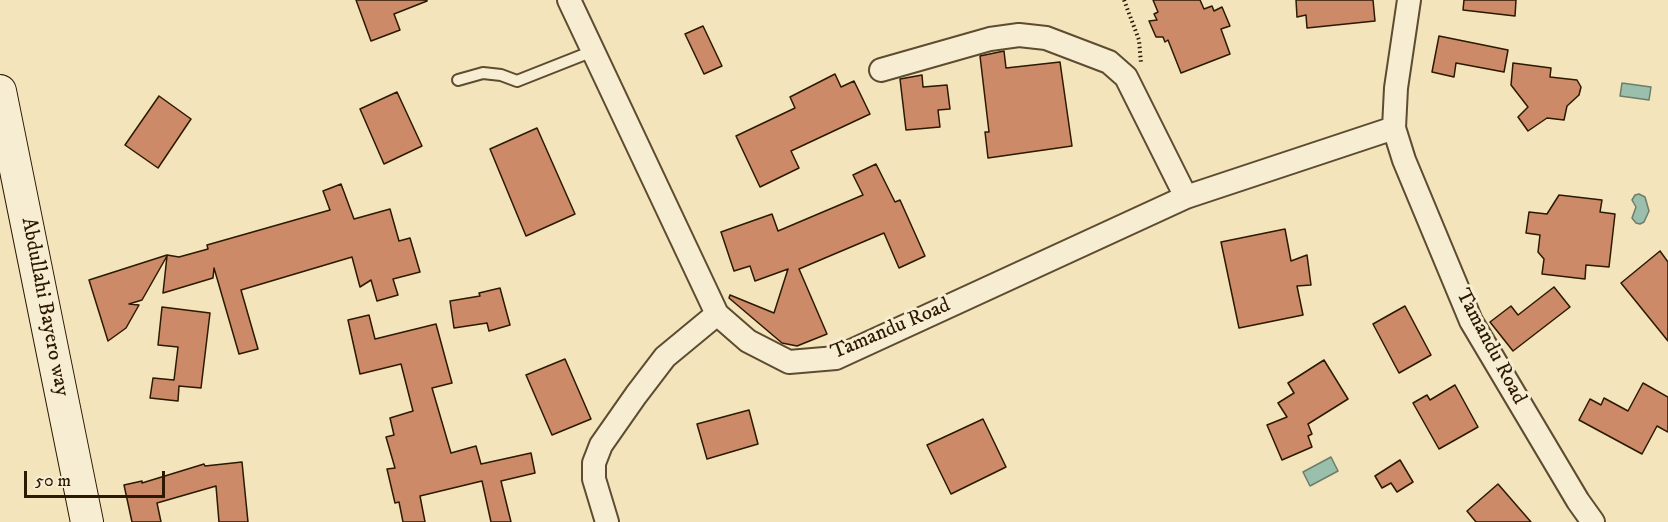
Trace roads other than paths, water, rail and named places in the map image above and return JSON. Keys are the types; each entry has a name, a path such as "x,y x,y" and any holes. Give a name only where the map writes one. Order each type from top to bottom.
{"street":[{"name":"Tamandu Road","path":"569,0 717,314 748,341 789,362 836,358 1186,197 1394,128"},
{"name":"Tamandu Road","path":"1409,0 1396,88 1394,128 1404,160 1471,321 1578,501 1593,522"},
{"path":"881,70 990,39 1019,35 1046,38 1109,62 1126,76 1186,197"},
{"name":"Abdullahi Bayero way","path":"0,91 87,522"},
{"path":"607,522 594,479 594,463 601,445 665,357 717,314"}],"lane":[{"path":"458,80 483,73 501,75 517,81 593,51"}]}
